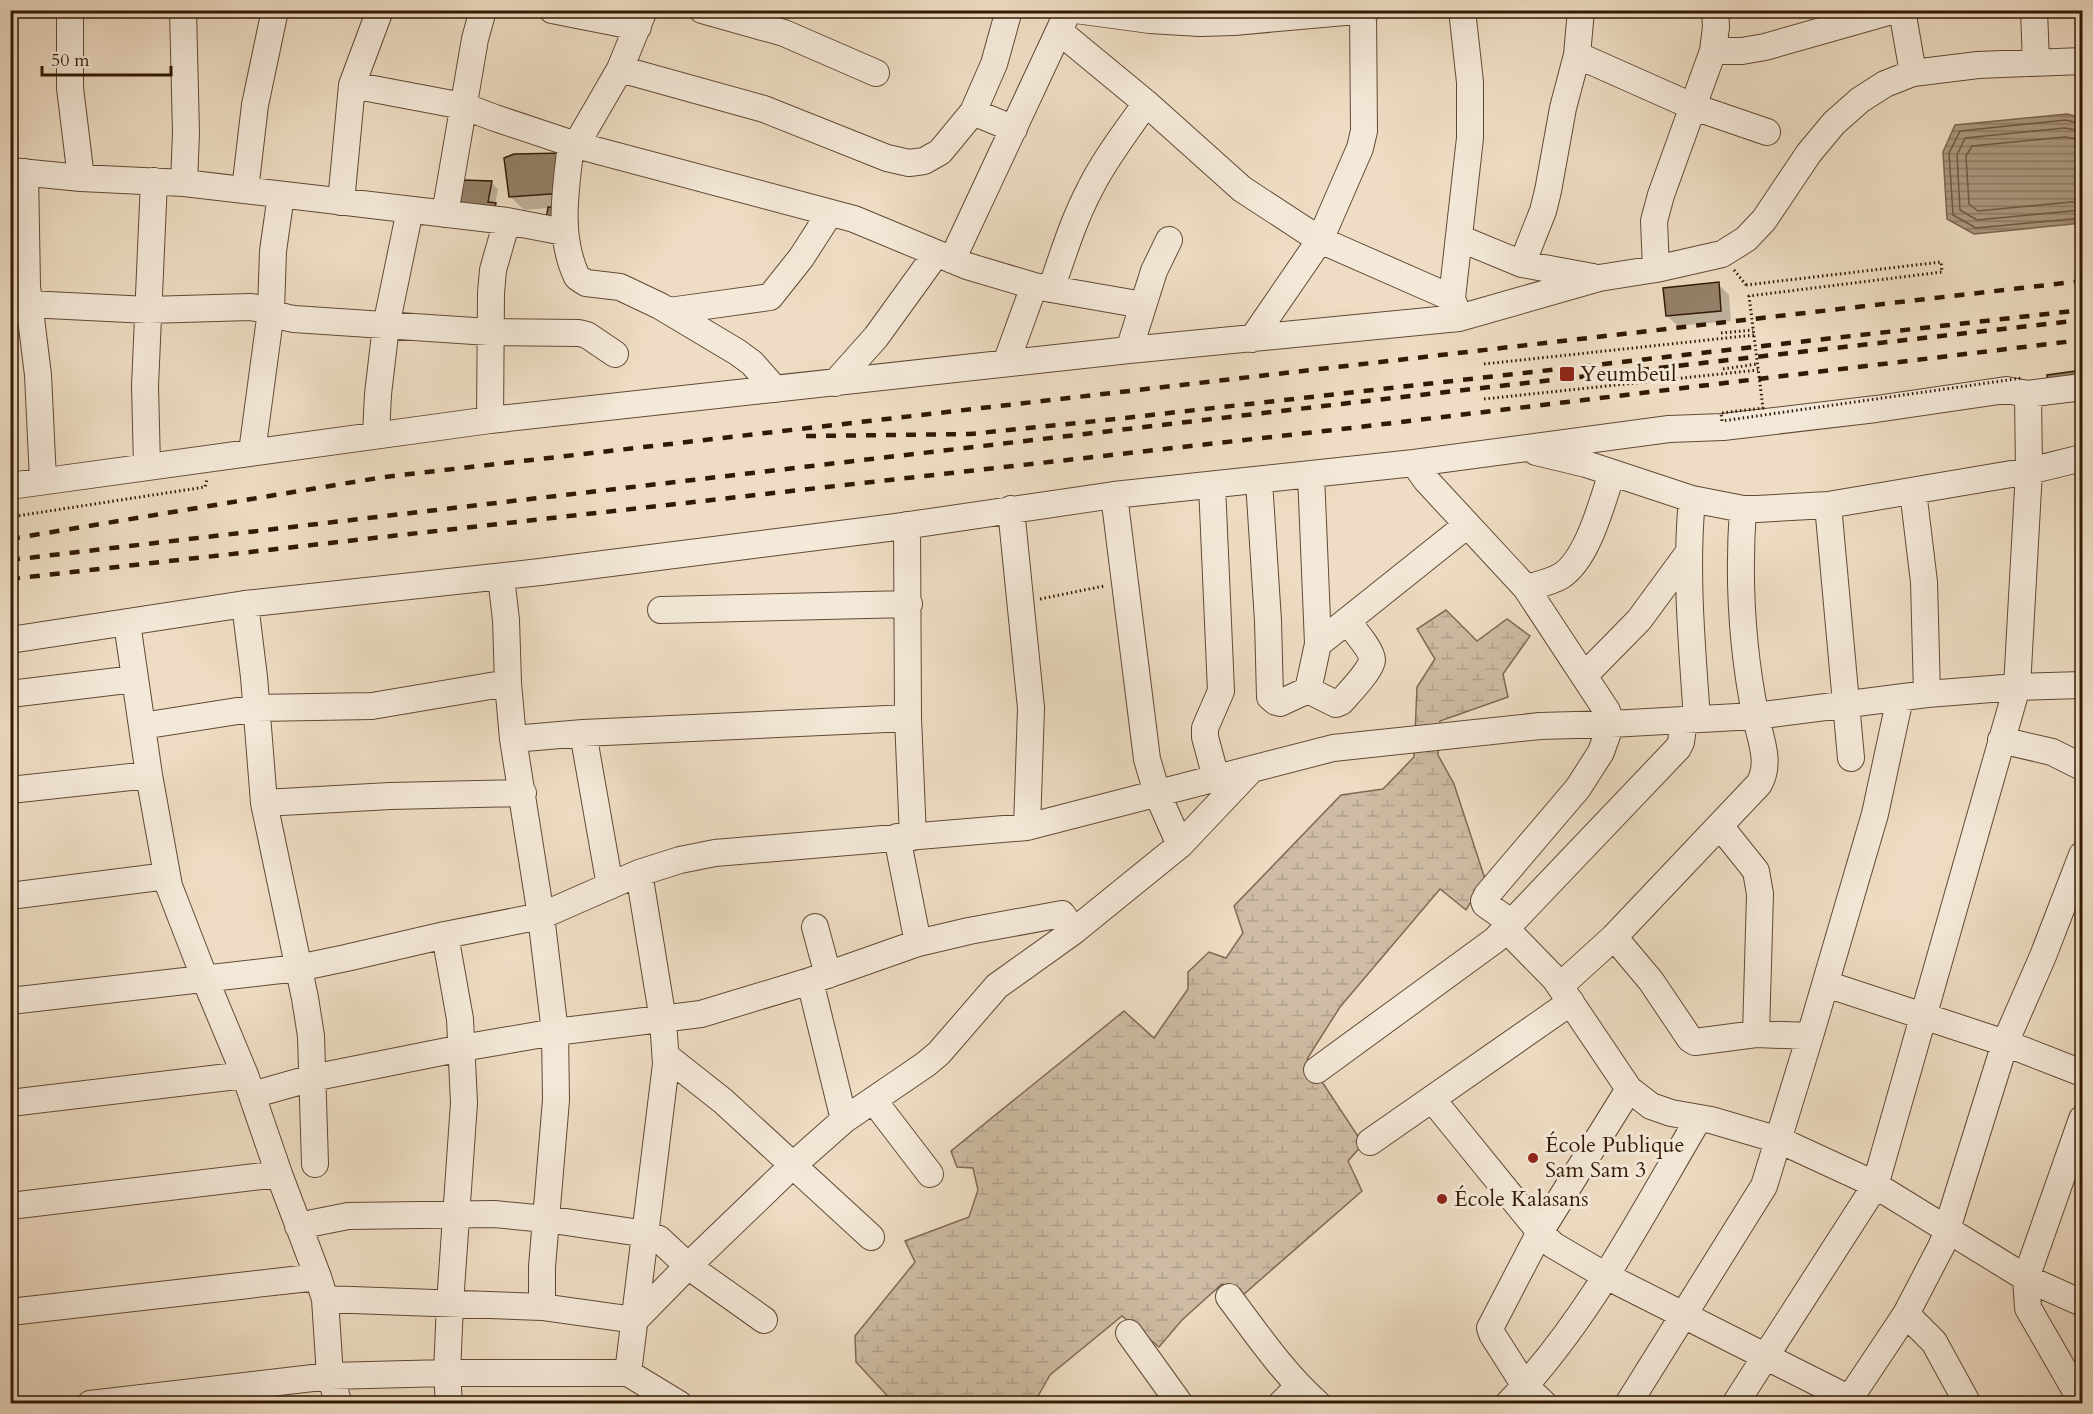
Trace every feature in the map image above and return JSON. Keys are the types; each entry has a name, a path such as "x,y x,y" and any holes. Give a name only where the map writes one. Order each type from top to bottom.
{"street":[{"path":"70,10 70,88 81,178"},
{"path":"183,10 186,133 184,183"},
{"path":"245,190 255,105 275,10"},
{"path":"341,202 352,85 380,10"},
{"path":"445,214 475,39 483,10"},
{"path":"552,10 641,19 620,69 574,144 565,194 564,232 574,271 580,281 620,287 669,311 752,363 775,389"},
{"path":"702,10 784,33 876,73"},
{"path":"620,69 764,109 887,158 909,163 924,161 940,152 973,112 994,64 1009,10"},
{"path":"1076,10 1150,20 1200,23 1293,14 1365,11 1364,131 1360,148 1320,240 1252,339"},
{"path":"1456,308 1463,187 1470,138 1470,82 1462,10"},
{"path":"1522,264 1546,201 1563,108 1577,55 1581,10"},
{"path":"1656,269 1654,221 1661,195 1713,51 1716,27 1715,10"},
{"path":"1902,10 1913,73"},
{"path":"2034,10 2036,63"},
{"path":"1713,51 1742,51 1766,47 1894,11"},
{"path":"835,382 876,338 944,257 1014,129 1064,21 1146,103 1242,189 1320,240 1456,308"},
{"path":"1577,55 1694,107 1767,132"},
{"path":"10,486 490,420 1006,363 1252,339 1456,308 1599,278 1656,269 1722,254 1746,239 1764,220 1809,153 1834,123 1860,100 1885,84 1913,73 1978,65 2082,61"},
{"path":"352,85 464,106 574,144 864,223 944,257 1042,288 1143,305"},
{"path":"1006,363 1090,189 1104,164 1146,103"},
{"path":"973,112 1014,129"},
{"path":"43,480 38,375 23,313 18,171 81,178 184,183 507,221 564,232"},
{"path":"147,466 145,386 154,181"},
{"path":"252,452 271,311 273,251 281,195"},
{"path":"376,435 386,326 410,210"},
{"path":"669,311 770,297 801,258 830,213"},
{"path":"490,420 489,332 493,270 507,221"},
{"path":"1459,238 1522,264 1599,278"},
{"path":"1129,350 1154,271 1169,240"},
{"path":"23,313 250,307 294,319 489,332 579,333 593,338 615,354"},
{"path":"1735,1404 1875,1186 2017,687 2029,471 2025,386"},
{"path":"10,640 245,604 501,577 907,525 1114,495 1414,463 1669,429 1723,427 1876,409 2025,386 2082,387"},
{"path":"1521,448 1586,464 1692,499 1743,509 1828,505 2029,471 2082,458"},
{"path":"1414,463 1426,480 1526,588 1607,711 1611,724 1601,752 1578,788 1484,901 1509,926 1566,994 1629,1089 1651,1106 1671,1113 1711,1120 1779,1140 1875,1186 2026,1278 2082,1303"},
{"path":"1308,690 1318,644 1311,474"},
{"path":"1526,588 1561,576 1572,566 1590,537 1612,474"},
{"path":"1259,481 1269,621 1270,697 1276,702 1285,702 1308,690"},
{"path":"1212,485 1221,691 1209,717 1205,737 1216,778"},
{"path":"1913,491 1924,582 1927,694"},
{"path":"1114,495 1147,759 1157,794 1180,845"},
{"path":"1317,1070 1496,940 1678,748 1690,719 1689,552 1692,499"},
{"path":"1828,505 1851,758"},
{"path":"1011,509 1031,708 1027,826"},
{"path":"1370,1142 1432,1099 1566,994 1614,937 1759,784 1765,774 1766,762 1755,716 1745,641 1739,555 1743,509"},
{"path":"907,525 909,604 905,837 918,943"},
{"path":"1318,644 1467,525"},
{"path":"1584,676 1639,620 1689,552"},
{"path":"501,577 513,739 541,916 555,1032 556,1100 542,1267 542,1307"},
{"path":"245,604 264,803 311,1036 315,1164"},
{"path":"661,610 909,604"},
{"path":"1308,690 1336,704 1341,702 1371,665 1369,651 1347,621"},
{"path":"127,623 166,876 204,979 249,1085 321,1288 330,1376 339,1404"},
{"path":"10,694 135,679"},
{"path":"142,726 256,708 372,706 508,683"},
{"path":"10,1001 298,968 541,916 639,873 680,860 715,853 1027,826 1333,748 1540,726 1755,716 1927,694 2082,685"},
{"path":"1628,1404 1764,1186 1875,814 1900,698"},
{"path":"513,739 583,733 908,718"},
{"path":"583,733 610,886"},
{"path":"2001,740 2052,752 2082,767"},
{"path":"636,1320 688,1266 792,1166 844,1120 939,1053 997,986 1074,932 1180,845 1251,770"},
{"path":"10,790 149,775"},
{"path":"264,803 370,797 523,793"},
{"path":"1720,826 1756,871 1758,878 1760,894 1756,1034"},
{"path":"1432,1099 1553,1245 1606,1276 1767,1356 1848,1401 1906,1314 1933,1265 1946,1231 2005,1043 2043,956 2082,855"},
{"path":"628,1373 647,1234 666,1056 663,1020 639,873"},
{"path":"10,896 166,876"},
{"path":"10,1102 249,1085 312,1078 555,1032 701,1014 819,978 918,943 969,931 1059,914 1065,916 1074,932"},
{"path":"815,927 819,978 844,1120"},
{"path":"445,935 457,996 464,1103 450,1302 447,1373 449,1404"},
{"path":"1614,937 1651,981 1690,1039 1700,1042 1756,1034 1810,1036"},
{"path":"1826,984 2005,1043 2082,1073"},
{"path":"666,1056 723,1101 871,1237"},
{"path":"1544,1404 1517,1395 1490,1328 1540,1232 1629,1089"},
{"path":"874,1101 930,1174"},
{"path":"1517,1395 1549,1359 1606,1276 1699,1118"},
{"path":"2077,1399 2028,1308 2026,1278 2082,1119"},
{"path":"10,1206 279,1174"},
{"path":"298,1226 348,1216 456,1214 546,1219 647,1234 659,1239 688,1266 764,1320"},
{"path":"10,1312 321,1288 450,1302 542,1307 636,1320"},
{"path":"1228,1296 1290,1395 1318,1404"},
{"path":"1906,1314 1934,1342 1968,1404"},
{"path":"1130,1333 1180,1404"},
{"path":"90,1404 232,1395 330,1376 447,1373 628,1373 679,1404"}],"path":[{"path":"1746,285 1941,262 1942,272 1749,296 1763,408 1721,413 1722,421 2025,386"},
{"path":"1721,333 1753,330"},
{"path":"1484,364 1754,335"},
{"path":"1723,369 1757,364"},
{"path":"1484,399 1758,370"},
{"path":"10,517 205,487"},
{"path":"1020,603 1124,582"}],"green space":[{"path":"1446,610 1477,641 1507,619 1530,636 1503,674 1508,697 1440,721 1438,755 1454,784 1485,879 1466,910 1440,889 1340,1007 1307,1059 1363,1144 1348,1161 1362,1191 1244,1294 1222,1284 1182,1320 1159,1347 1122,1316 1050,1375 1034,1403 894,1403 856,1362 855,1336 915,1262 905,1241 969,1217 978,1190 973,1168 957,1167 951,1151 1124,1011 1154,1038 1188,989 1188,972 1209,952 1226,958 1243,933 1234,906 1341,795 1383,789 1414,757 1417,687 1435,659 1417,629"}],"water":[{"path":"2067,114 2082,118 2082,223 1974,234 1947,219 1943,152 1955,125"}],"building":[{"path":"565,153 564,193 509,197 504,158 514,154"},
{"path":"463,180 492,181 488,202 496,203 494,212 461,207 459,201"},
{"path":"548,207 564,208 564,222 546,219"},
{"path":"1719,282 1721,311 1666,316 1663,288"},
{"path":"2082,370 2082,384 2048,388 2047,375"}],"railway":[{"path":"10,539 384,477 2082,281"},
{"path":"806,436 970,434 2082,310"},
{"path":"10,560 1349,403 2082,320"},
{"path":"10,579 1351,428 2082,340"}],"place":[{"name":"Yeumbeul","path":"1567,374"},
{"name":"École Publique Sam Sam 3","path":"1533,1158"},
{"name":"École Kalasans","path":"1442,1199"}]}
